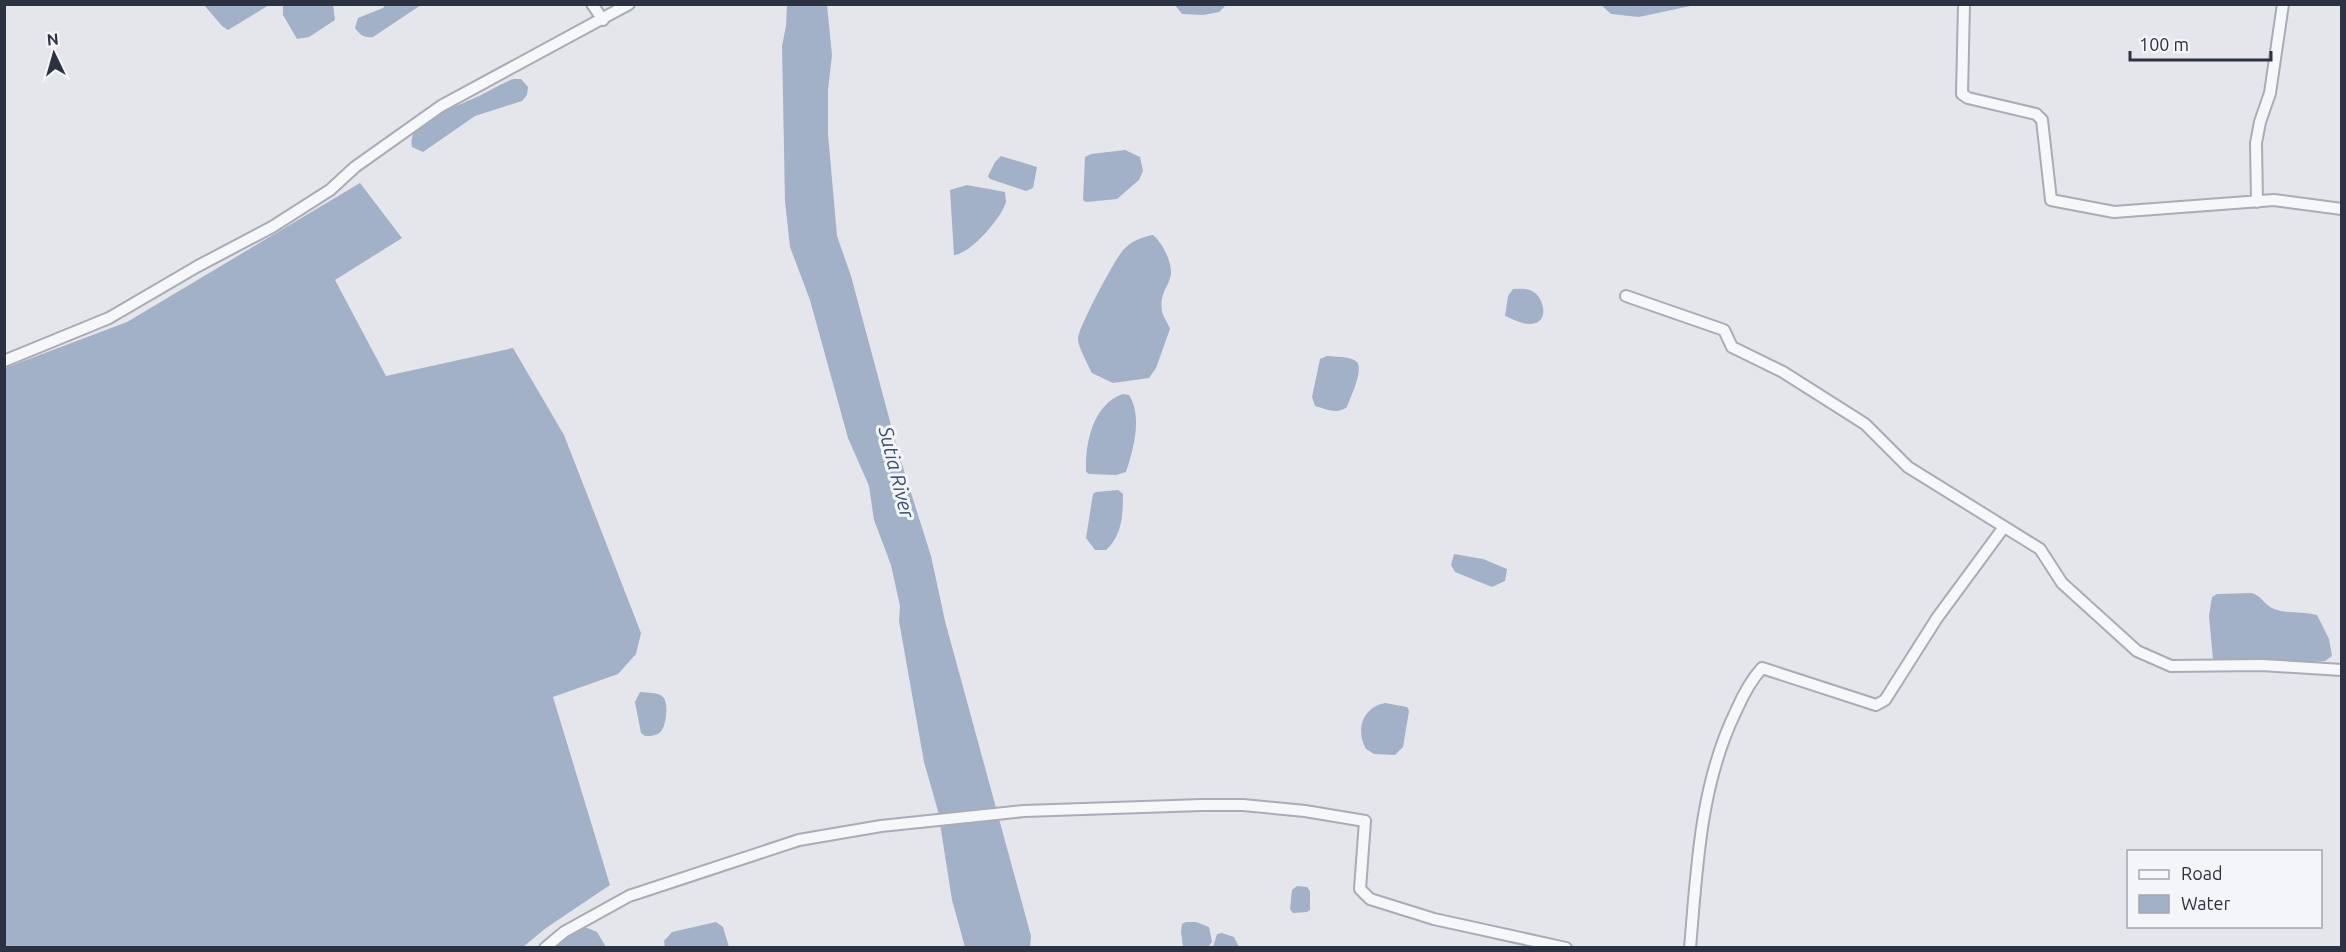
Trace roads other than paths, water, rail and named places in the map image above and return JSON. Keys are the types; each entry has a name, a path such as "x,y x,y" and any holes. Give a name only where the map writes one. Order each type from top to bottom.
{"street":[{"path":"592,4 603,20"},
{"path":"4,361 109,318 198,266 272,227 330,190 355,167 441,106 629,4"},
{"path":"1964,4 1962,94 1968,98 2036,114 2042,120 2051,200 2114,212 2274,200 2342,209"},
{"path":"2257,202 2256,143 2260,122 2270,93 2283,4"},
{"path":"1626,296 1724,330 1732,347 1783,372 1865,424 1908,466 2040,549 2062,583 2137,651 2171,666 2262,665 2342,670"},
{"path":"1690,948 1701,828 1711,779 1725,734 1751,680 1762,668 1876,705 1885,700 1937,618 2004,527"},
{"path":"545,948 564,932 629,896 799,840 881,826 1024,811 1094,807 1243,805 1305,811 1365,821 1360,889 1370,899 1445,921 1566,948"}],"water":[{"path":"204,4 269,5 228,30"},
{"path":"283,5 333,5 335,20 309,37 297,39 283,15"},
{"path":"385,5 421,5 373,37 361,34 355,28 358,18 383,8"},
{"name":"Sutia River","path":"787,5 827,5 832,55 828,90 828,134 837,236 851,276 899,455 931,556 945,621 1031,936 1030,947 965,947 952,900 938,811 924,762 899,621 900,606 891,565 874,520 869,486 848,438 810,300 790,247 785,201 782,46"},
{"path":"1175,5 1226,5 1219,12 1203,15 1182,14"},
{"path":"1601,5 1695,5 1639,17 1611,14"},
{"path":"513,79 521,79 528,87 527,95 522,101 475,116 423,152 412,147 412,138 423,123"},
{"path":"1125,150 1140,157 1143,171 1139,180 1117,199 1086,202 1083,200 1085,157 1091,154"},
{"path":"1001,156 1037,167 1033,188 1026,191 990,179 988,176"},
{"path":"360,183 402,238 335,280 386,376 513,348 564,435 641,633 636,654 618,674 553,697 610,885 546,928 523,947 5,947 5,368 127,322"},
{"path":"967,185 1005,192 1006,202 999,216 985,234 969,248 954,255 950,190"},
{"path":"1153,235 1166,253 1171,269 1161,305 1170,329 1156,368 1149,378 1113,383 1092,373 1078,339 1098,293 1124,249 1137,240"},
{"path":"1513,289 1530,290 1540,298 1543,314 1538,322 1525,324 1505,316 1508,296"},
{"path":"1327,356 1350,358 1358,365 1358,376 1347,407 1339,411 1315,406 1312,397 1320,359"},
{"path":"1123,394 1129,395 1136,423 1134,444 1126,472 1116,475 1089,474 1086,472 1087,449 1093,426 1104,406"},
{"path":"1118,490 1123,494 1122,517 1118,532 1106,550 1095,550 1086,538 1093,494"},
{"path":"1454,554 1483,559 1507,569 1505,581 1492,587 1455,572 1451,565"},
{"path":"2252,593 2274,609 2317,615 2329,639 2332,656 2325,661 2315,662 2213,659 2209,616 2212,597 2217,594"},
{"path":"640,692 659,694 665,700 665,723 656,735 645,736 641,733 635,702"},
{"path":"1385,703 1407,707 1409,711 1403,747 1395,755 1374,754 1366,749 1361,734 1366,714 1377,705"},
{"path":"1297,886 1307,887 1310,891 1310,910 1307,912 1293,913 1290,909 1292,890"},
{"path":"716,922 723,927 729,947 665,947 664,941 672,932"},
{"path":"1196,922 1209,927 1212,942 1208,947 1183,947 1181,932 1182,924"},
{"path":"585,927 597,932 606,947 554,948 575,928"},
{"path":"1222,933 1234,937 1239,947 1213,947 1217,934"}]}
